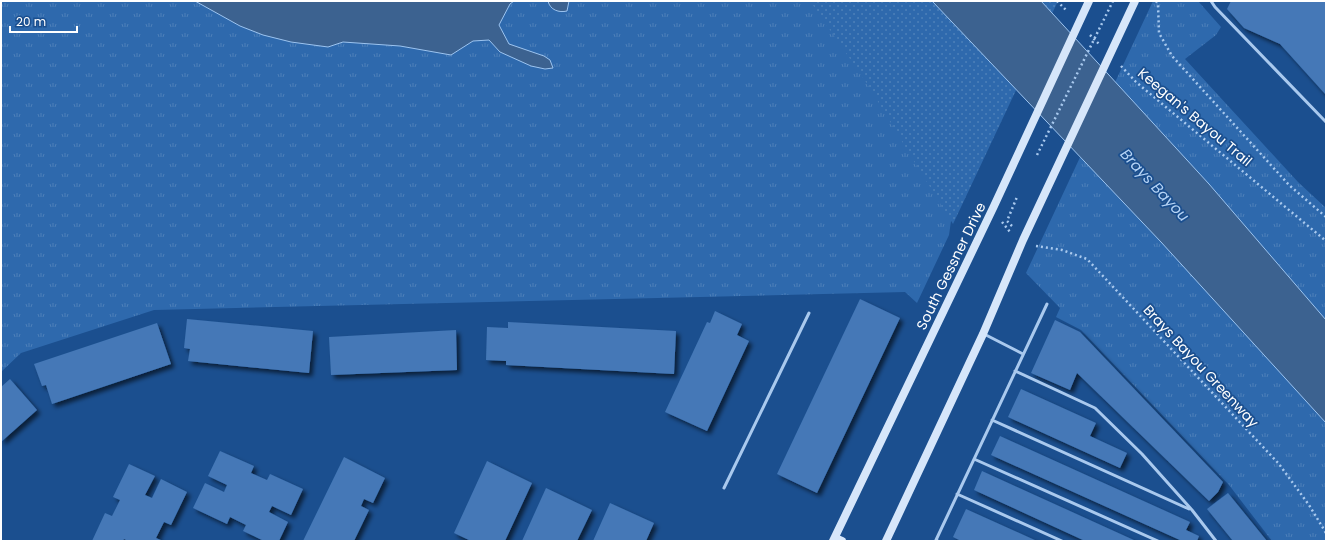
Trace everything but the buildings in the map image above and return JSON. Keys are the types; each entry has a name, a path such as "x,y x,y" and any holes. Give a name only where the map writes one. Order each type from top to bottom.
{"main road":[{"name":"South Gessner Drive","path":"837,540 1089,1"},
{"path":"886,541 983,334 1023,240 1135,2"}],"lane":[{"path":"1211,1 1215,7 1326,122"},
{"path":"938,541 936,540 957,494 1047,304"},
{"path":"724,488 809,313"},
{"path":"983,334 1023,354"},
{"path":"1015,371 1095,408 1142,454 1192,510 1216,541"},
{"path":"992,420 1192,510"},
{"path":"974,459 1158,541"},
{"path":"957,494 1062,541"}],"path":[{"path":"1057,1 1068,12"},
{"path":"1035,158 1113,1"},
{"path":"1158,3 1162,1"},
{"name":"Keegan's Bayou Trail","path":"1158,3 1159,33 1172,56 1289,185 1326,217"},
{"path":"1089,33 1099,44"},
{"name":"Keegan's Bayou Trail","path":"1120,66 1136,82 1326,241"},
{"path":"1016,230 1007,221 1018,194"},
{"path":"1000,220 1011,232"},
{"name":"Brays Bayou Greenway","path":"1037,246 1062,250 1087,259 1279,464 1309,505 1326,533"}],"green space":[{"path":"1,1 813,1 956,186 949,235 917,303 905,292 154,310 21,353 1,372"},
{"path":"810,1 1058,1 953,224 868,85"},
{"path":"1153,1 1198,1 1221,27 1216,35 1185,59 1298,182 1326,208 1326,541 1272,541 1229,485 1081,330 1056,317 1060,308 1026,273"}],"water":[{"path":"195,1 514,1 510,4 499,25 509,44 544,56 550,60 553,68 545,69 531,66 500,52 489,40 473,41 451,55 400,46 343,42 328,47 291,42 263,35 240,26"},
{"path":"548,1 569,1 567,11 561,12 553,9"},
{"name":"Brays Bayou","path":"932,1 1041,1 1209,184 1326,320 1326,423 1161,242"}]}
